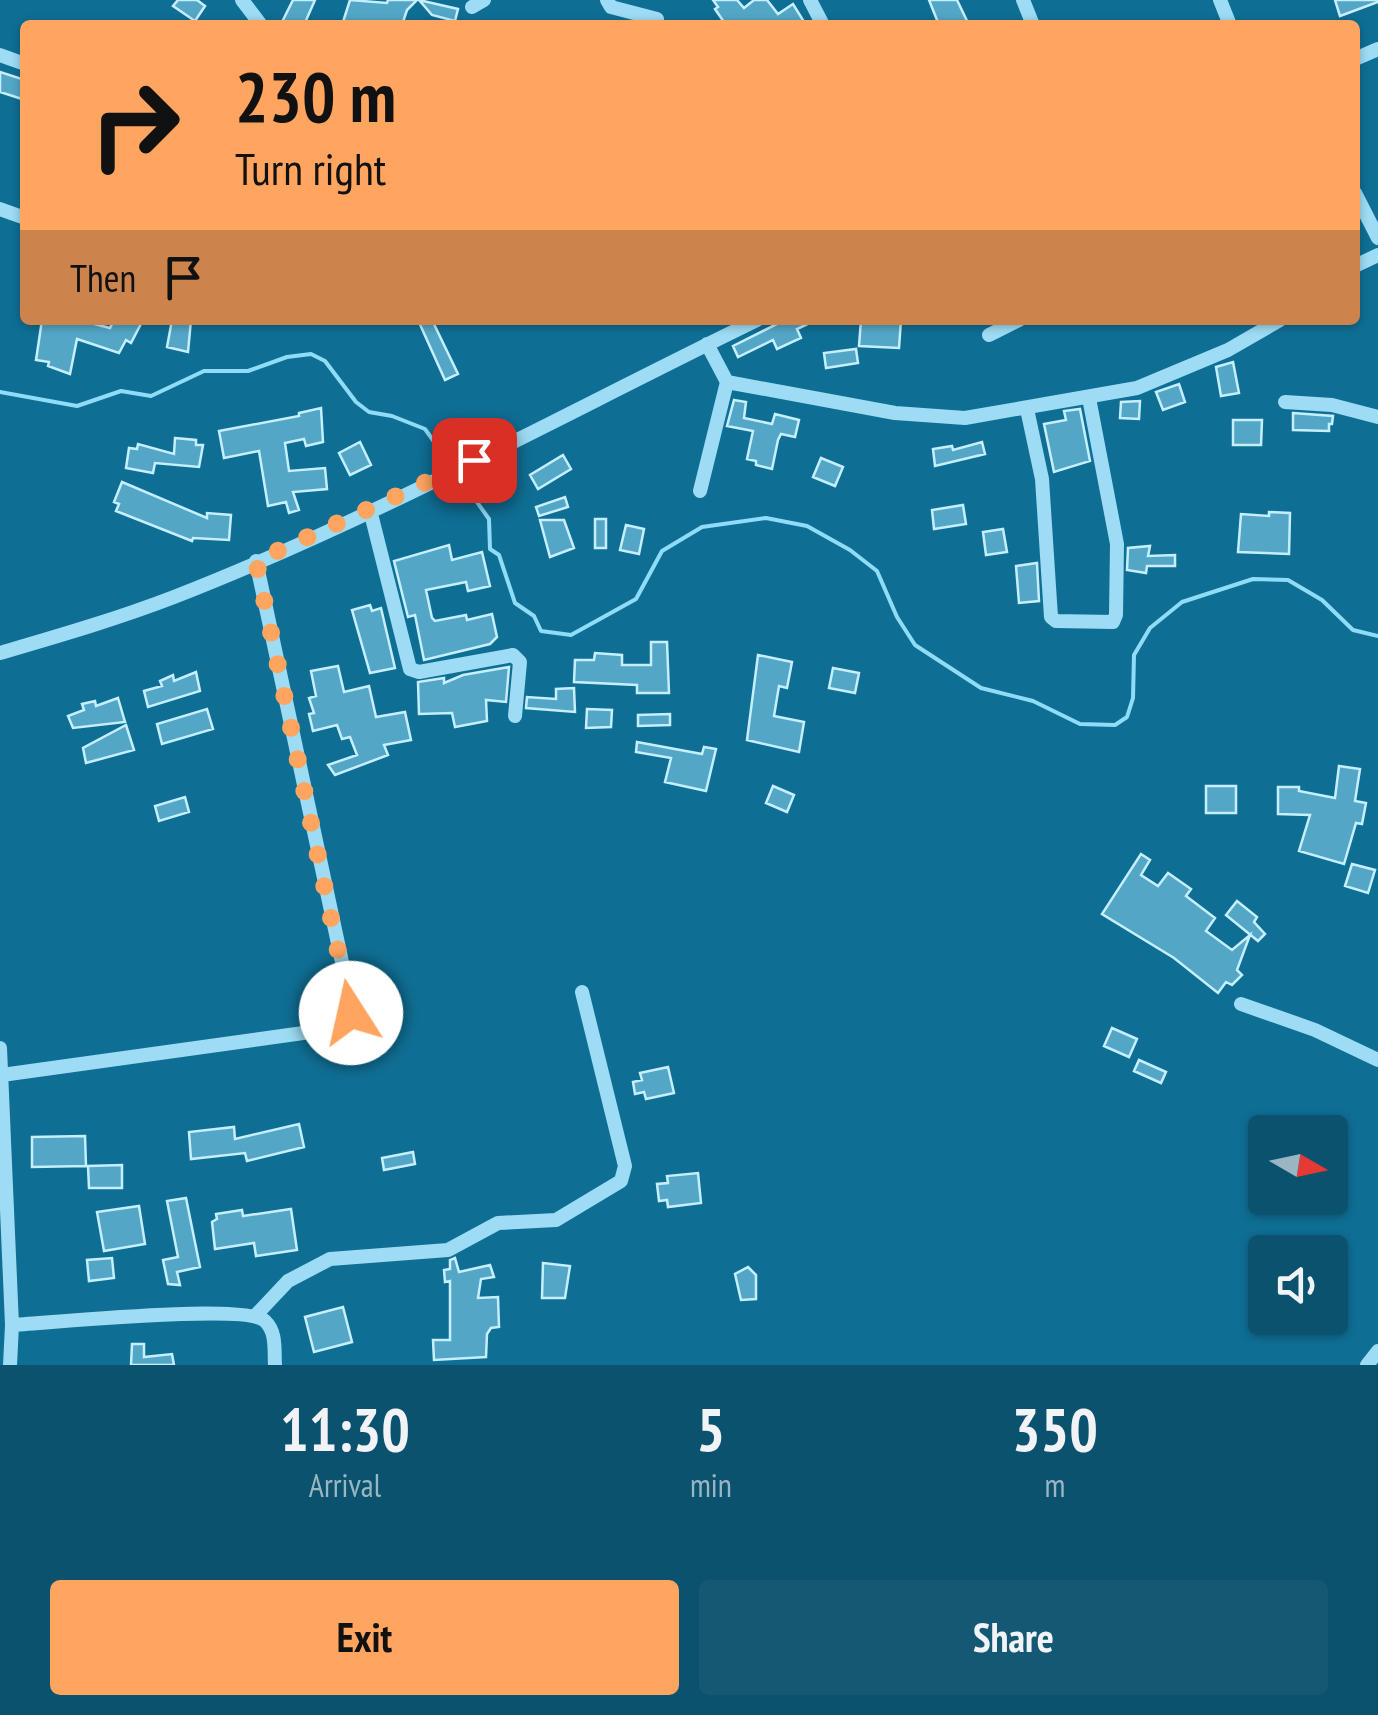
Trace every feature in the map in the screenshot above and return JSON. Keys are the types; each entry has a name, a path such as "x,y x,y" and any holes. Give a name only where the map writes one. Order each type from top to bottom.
{"street":[{"path":"607,0 611,6 657,20"},
{"path":"1360,203 1378,238"},
{"path":"0,653 176,596 256,561 439,478 747,325"},
{"path":"989,335 1009,325"},
{"path":"727,382 930,417 964,418 1137,388 1179,373 1273,325"},
{"path":"700,490 727,382 707,344"},
{"path":"1026,409 1042,479 1051,617 1056,621 1107,623 1116,615 1117,544 1090,398"},
{"path":"1285,402 1332,405 1378,418"},
{"path":"370,510 410,669 420,672 512,655 520,662 516,716"},
{"path":"2,1075 339,1028 347,1022 351,1004 256,561"},
{"path":"256,1315 288,1280 330,1260 448,1250 498,1223 556,1220 621,1181 624,1166 582,992"},
{"path":"1241,1004 1314,1030 1378,1060"},
{"path":"0,1048 12,1325 10,1365"},
{"path":"12,1325 216,1312 256,1315 267,1322 274,1338 275,1365"},
{"path":"1367,1365 1378,1351"}],"building":[{"path":"178,0 197,0 205,6 194,20 173,6"},
{"path":"293,0 315,0 306,20 283,20"},
{"path":"350,0 417,0 404,20 344,20"},
{"path":"419,0 458,9 455,20 432,15"},
{"path":"713,0 737,0 744,8 754,0 767,0 778,14 793,4 803,20 723,20 715,9 718,7"},
{"path":"929,0 957,0 967,20 937,20"},
{"path":"1335,0 1378,0 1378,2 1340,16"},
{"path":"0,72 20,78 20,98 0,92"},
{"path":"41,325 140,325 131,343 126,340 119,353 77,339 70,374 48,366 49,362 36,360"},
{"path":"171,325 191,325 188,352 167,347"},
{"path":"420,325 434,325 458,374 445,380"},
{"path":"775,325 805,325 797,329 801,338 777,349 773,340 738,357 733,346"},
{"path":"861,325 901,325 899,348 859,346"},
{"path":"856,349 858,363 826,368 824,353"},
{"path":"1233,362 1239,393 1221,396 1216,367"},
{"path":"1179,384 1185,402 1163,410 1156,392"},
{"path":"734,400 746,402 744,418 772,424 775,414 799,420 795,437 781,434 772,469 747,459 753,431 727,426"},
{"path":"1140,401 1139,419 1120,418 1121,402"},
{"path":"321,408 323,442 306,446 304,439 285,443 289,471 325,468 327,489 293,492 299,510 289,513 286,502 268,506 259,451 224,458 219,431"},
{"path":"1080,409 1090,461 1054,472 1044,424 1066,420 1064,411"},
{"path":"1293,413 1333,416 1332,424 1329,431 1293,430"},
{"path":"1233,420 1262,420 1261,445 1233,445"},
{"path":"175,438 196,440 196,445 203,445 199,467 155,463 153,473 126,468 129,448 137,449 138,444 174,454"},
{"path":"360,442 371,465 350,475 339,453"},
{"path":"982,442 985,454 935,466 933,449 952,446 953,450"},
{"path":"563,455 571,469 538,489 530,475"},
{"path":"821,458 843,467 835,486 813,477"},
{"path":"122,482 207,518 207,513 231,515 229,540 192,541 116,511 119,504 114,502"},
{"path":"565,497 568,507 539,516 536,507"},
{"path":"963,505 966,524 934,529 932,510"},
{"path":"1269,512 1290,513 1289,554 1238,552 1241,514 1269,516"},
{"path":"595,519 606,519 606,548 595,548"},
{"path":"540,520 564,520 574,548 550,557"},
{"path":"626,525 644,529 639,554 620,550"},
{"path":"1003,529 1007,552 986,555 983,532"},
{"path":"449,545 452,560 482,552 490,586 468,591 466,582 426,590 432,618 435,621 466,615 467,620 492,614 497,637 490,644 424,660 415,615 408,617 394,561"},
{"path":"1150,546 1148,556 1175,555 1175,566 1147,566 1146,573 1127,570 1128,548"},
{"path":"1037,563 1039,601 1019,603 1016,566"},
{"path":"370,605 372,611 381,608 395,668 370,673 352,610"},
{"path":"651,642 667,642 669,693 637,693 637,685 574,682 575,660 594,660 595,653 622,655 622,665 651,665"},
{"path":"758,655 792,662 787,688 779,686 774,716 804,722 799,752 747,740"},
{"path":"338,666 344,692 369,686 376,717 405,712 411,740 384,745 388,755 335,775 328,765 357,755 350,737 342,739 337,725 313,731 309,714 314,713 309,698 316,696 311,671"},
{"path":"509,667 506,702 486,700 487,721 455,727 452,713 419,714 418,682 444,678 444,683 463,675"},
{"path":"833,668 859,673 855,693 829,688"},
{"path":"196,672 200,691 148,707 144,691 162,686 160,681 173,675 174,681"},
{"path":"574,688 575,712 526,708 527,697 556,699 556,689"},
{"path":"118,698 125,722 73,728 68,716 84,710 82,704 95,701 96,706"},
{"path":"207,709 213,729 162,744 157,724"},
{"path":"587,709 612,710 611,727 586,728"},
{"path":"670,714 670,725 638,726 638,715"},
{"path":"126,725 134,750 86,763 83,748"},
{"path":"637,742 702,754 704,747 716,749 706,791 665,782 671,758 636,752"},
{"path":"1339,766 1360,769 1355,801 1366,803 1362,824 1356,823 1344,864 1299,851 1310,815 1278,814 1278,787 1299,787 1299,791 1335,798"},
{"path":"773,786 794,795 787,812 766,803"},
{"path":"1206,786 1236,786 1236,813 1206,813"},
{"path":"185,797 189,812 159,821 155,806"},
{"path":"1141,854 1150,860 1141,875 1158,886 1168,873 1191,889 1186,896 1215,918 1206,931 1232,950 1250,935 1237,970 1242,975 1232,985 1226,982 1218,993 1174,958 1102,914"},
{"path":"1352,864 1375,870 1368,893 1345,886"},
{"path":"1237,901 1257,917 1254,922 1265,934 1258,941 1226,915"},
{"path":"1112,1028 1137,1039 1129,1057 1104,1046"},
{"path":"1139,1060 1166,1072 1161,1083 1134,1071"},
{"path":"668,1067 674,1093 646,1099 644,1092 635,1094 633,1082 642,1080 640,1073"},
{"path":"299,1124 304,1147 247,1161 245,1153 191,1159 189,1132 234,1127 235,1139"},
{"path":"85,1136 86,1166 32,1167 32,1137"},
{"path":"413,1152 415,1164 384,1170 382,1158"},
{"path":"122,1165 122,1188 89,1188 88,1166"},
{"path":"698,1173 701,1203 668,1207 667,1200 659,1201 657,1184 668,1183 667,1176"},
{"path":"186,1198 200,1267 177,1272 180,1285 168,1284 163,1260 178,1257 167,1201"},
{"path":"139,1206 145,1244 104,1251 97,1212"},
{"path":"291,1209 297,1250 256,1256 254,1243 215,1249 212,1222 217,1219 216,1214 242,1210 243,1216"},
{"path":"112,1258 114,1278 89,1281 87,1260"},
{"path":"455,1258 459,1272 490,1265 494,1277 481,1279 478,1298 498,1297 499,1327 491,1328 487,1334 486,1357 434,1360 433,1340 450,1340 450,1281 445,1282 444,1270 450,1269 450,1260"},
{"path":"543,1263 570,1266 565,1298 542,1298"},
{"path":"748,1267 756,1275 756,1299 741,1300 735,1274"},
{"path":"343,1307 352,1342 314,1352 305,1317"},
{"path":"132,1344 144,1344 144,1357 172,1354 174,1365 131,1365"}],"waterway":[{"path":"0,392 77,406 121,391 151,396 204,371 248,371 287,357 311,354 325,361 356,402 369,412 425,429 489,519 490,549 499,555 515,603 534,616 541,631 571,635 636,599 662,551 702,527 766,518 807,526 850,550 877,571 897,617 915,645 981,688 1033,701 1080,724 1115,725 1127,717 1133,698 1134,655 1150,628 1182,602 1253,579 1288,580 1322,600 1353,630 1378,636"}],"route":[{"path":"351,1013 256,561 474,460"}]}
